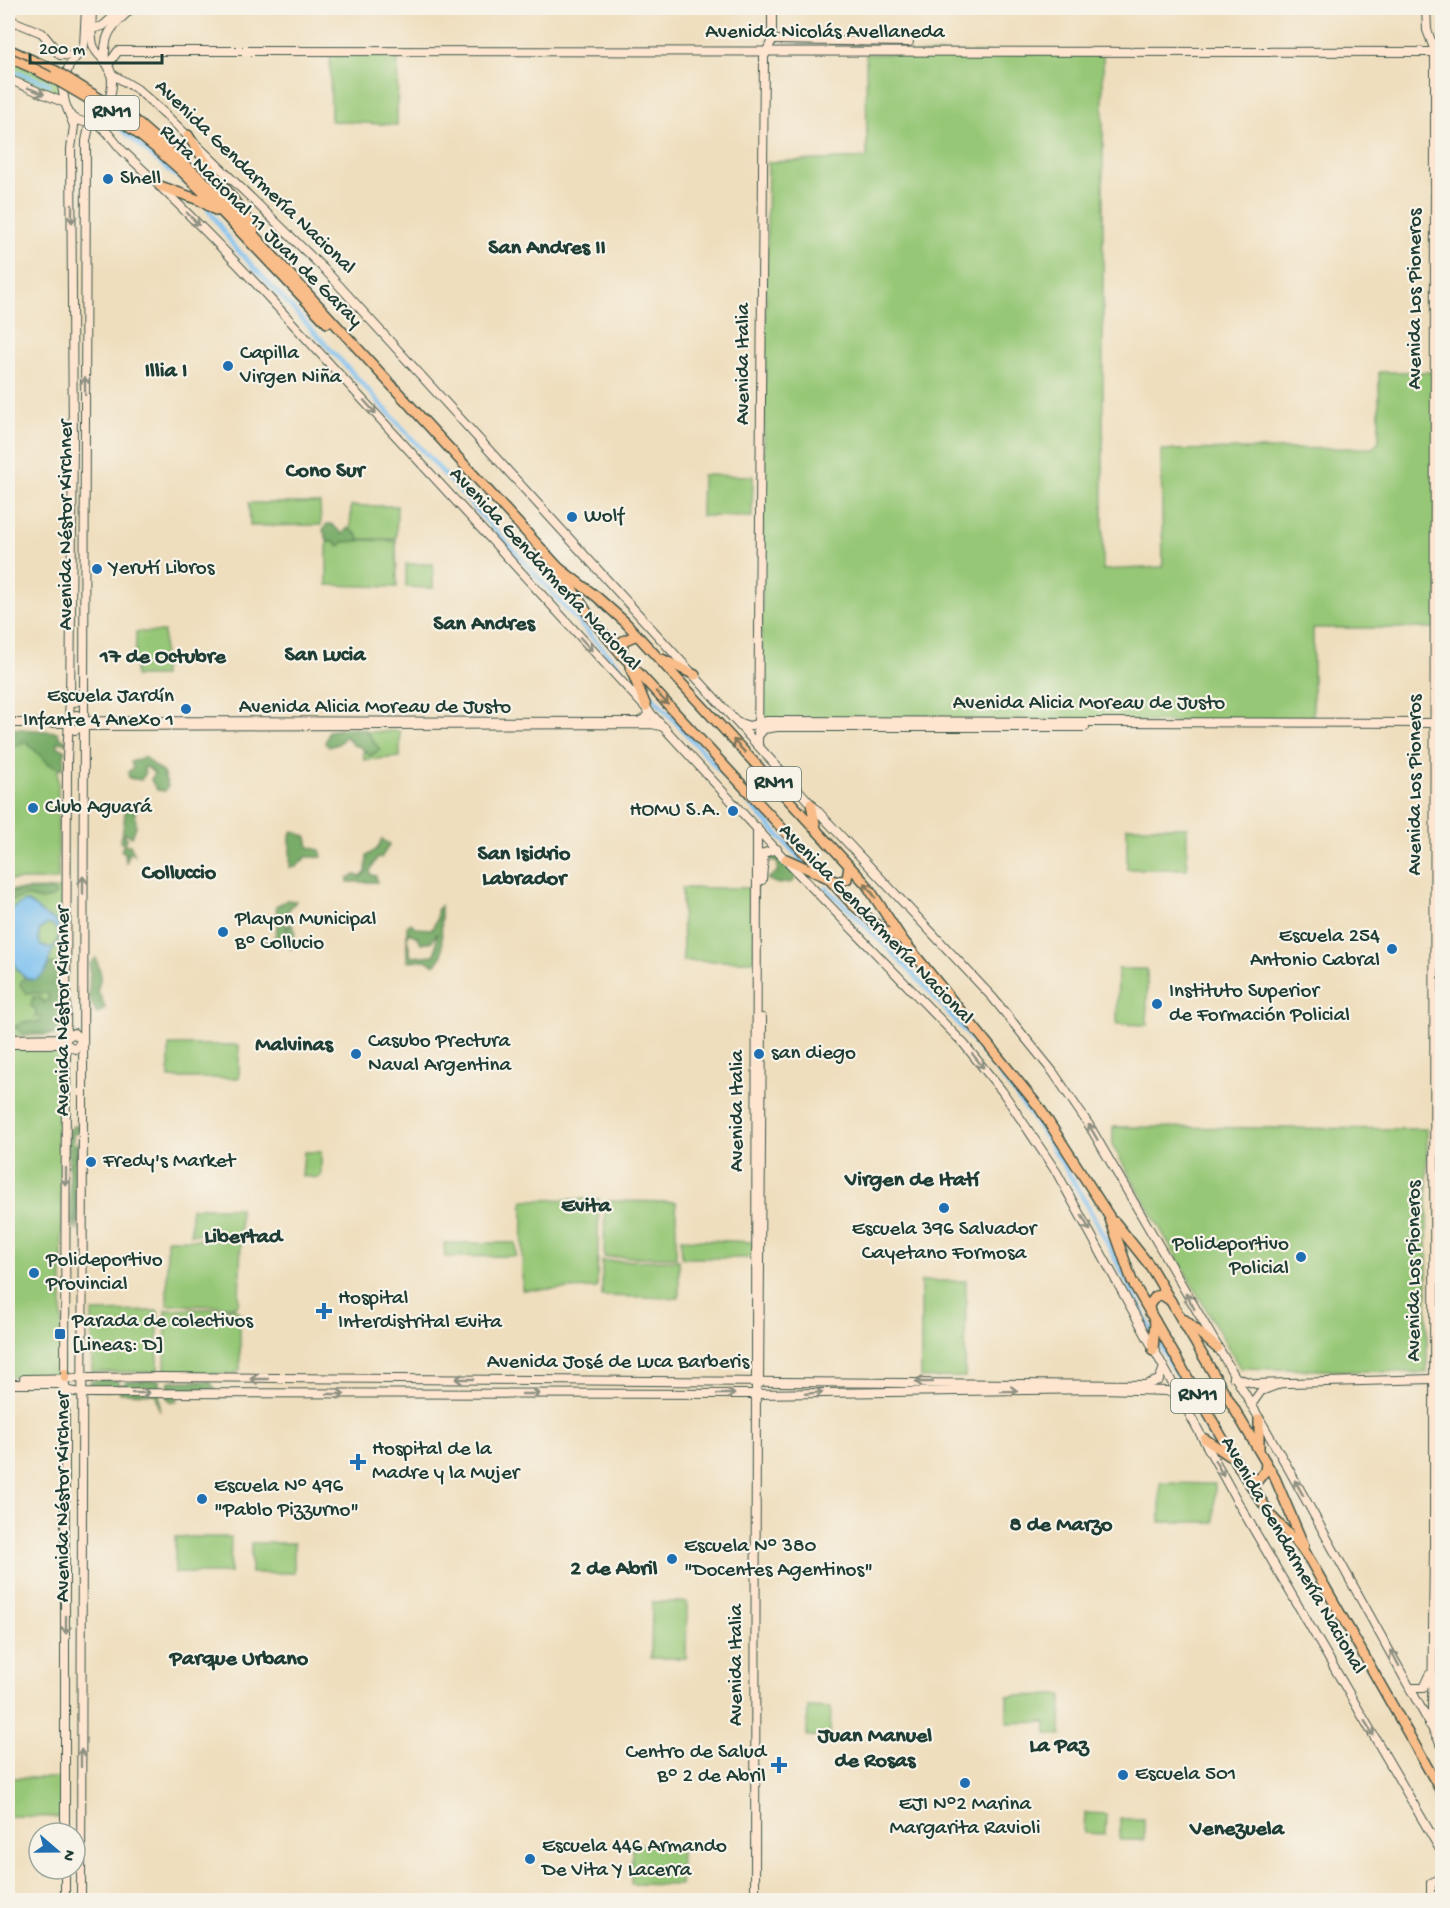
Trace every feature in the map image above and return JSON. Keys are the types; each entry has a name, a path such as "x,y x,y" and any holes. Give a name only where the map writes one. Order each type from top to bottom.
{"highway":[{"name":"Ruta Nacional 11 Juan de Garay","path":"8,49 56,71 126,114 168,147 559,568 612,609 866,884 902,939 1016,1077 1060,1138 1109,1215 1138,1248 1260,1452 1284,1497 1311,1562"},
{"name":"Ruta Nacional 11 Juan de Garay","path":"8,57 54,79 123,120 205,187 229,219 331,327 360,353"},
{"path":"188,135 212,171 237,201 266,250"},
{"path":"160,186 198,200 229,219"},
{"name":"Ruta Nacional 11 Juan de Garay","path":"559,568 590,617 625,658 827,878 852,904 884,931 902,939"},
{"path":"637,635 623,641 625,658 646,706"},
{"path":"655,655 695,675"},
{"path":"811,804 817,830"},
{"path":"786,859 837,882 847,879 849,866"},
{"name":"Ruta Nacional 11 Juan de Garay","path":"1109,1215 1128,1274 1234,1459 1273,1518 1300,1546 1311,1562 1443,1793"},
{"path":"1153,1351 1152,1317 1149,1305 1156,1296 1162,1295 1171,1301"},
{"path":"1179,1314 1217,1348"},
{"path":"1259,1419 1260,1452"},
{"path":"1205,1439 1234,1459"},
{"path":"1243,1474 1258,1480 1265,1471 1266,1463"}],"main road":[{"path":"86,8 94,47 106,64"},
{"path":"92,8 84,46 63,78 65,104 70,115 80,121 91,122 103,113 108,102 103,46 106,36 132,8"},
{"path":"89,30 103,26 123,8"},
{"path":"766,50 772,40 772,8"},
{"name":"Avenida Los Pioneros","path":"1426,8 1427,30 1439,51"},
{"path":"8,19 42,33 60,55 87,54 106,64"},
{"name":"Avenida Los Pioneros","path":"1429,1725 1433,1700 1439,51 1443,36"},
{"path":"772,40 909,42"},
{"name":"Avenida Italia","path":"758,745 766,50"},
{"name":"Avenida Nicolás Avellaneda","path":"106,64 118,51 1439,51"},
{"name":"Avenida Gendarmería Nacional","path":"106,64 188,135 325,270 811,804 993,998 1053,1072 1089,1125 1371,1613 1429,1725 1443,1746"},
{"path":"8,79 65,104"},
{"name":"Avenida Néstor Kirchner","path":"65,1821 67,759 74,446 72,179 74,126 70,115"},
{"name":"Avenida Gendarmería Nacional","path":"91,122 100,124 116,145 160,186 260,288 786,859 964,1044 1002,1091 1057,1173 1163,1370 1205,1439 1236,1499 1443,1853"},
{"name":"Avenida Néstor Kirchner","path":"81,1900 86,141 91,122"},
{"path":"73,137 82,136 86,141"},
{"path":"72,179 78,184 86,179"},
{"path":"70,698 75,702 84,697"},
{"name":"Avenida Alicia Moreau de Justo","path":"84,723 638,722 648,717 646,706"},
{"path":"8,723 68,723 74,715 81,717 84,723"},
{"name":"Avenida Alicia Moreau de Justo","path":"737,722 749,726 759,723 1438,725"},
{"name":"Avenida Alicia Moreau de Justo","path":"84,723 652,724 665,727"},
{"name":"Avenida Alicia Moreau de Justo","path":"759,735 764,729 777,727 1438,725"},
{"path":"67,759 75,754 83,760"},
{"name":"Avenida Italia","path":"757,827 757,1381"},
{"name":"Avenida Italia","path":"755,1900 756,1394 762,858 767,850 777,849"},
{"path":"8,1044 66,1041 75,1033 82,1041"},
{"path":"8,1038 66,1041"},
{"path":"65,1346 74,1350 82,1345"},
{"name":"Avenida José de Luca Barberis","path":"65,1379 757,1381 1145,1385 1159,1380 1163,1370"},
{"path":"1233,1377 1256,1384 1433,1379"},
{"path":"8,1379 65,1379"},
{"path":"8,1384 65,1379"},
{"path":"65,1379 69,1391 82,1393"},
{"path":"1251,1406 1261,1391 1281,1383"},
{"name":"Avenida José de Luca Barberis","path":"82,1393 756,1394 1103,1389 1167,1391 1179,1396"},
{"path":"65,1413 71,1407 82,1413"},
{"path":"65,1508 72,1512 81,1506"},
{"name":"Avenida Los Pioneros","path":"1410,1688 1423,1688 1429,1680 1430,1532 1433,1518"},
{"path":"65,1793 75,1799 81,1793"},
{"path":"1431,1900 1431,1883 1443,1878"},
{"path":"65,1881 65,1900"}],"green space":[{"path":"330,52 398,54 397,125 331,121"},
{"path":"1103,52 1103,570 1163,567 1161,450 1372,448 1379,441 1379,372 1438,372 1438,391 1442,391 1442,567 1438,567 1437,628 1313,628 1313,722 760,721 768,162 867,158 866,54"},
{"path":"8,57 61,83 61,96 8,75"},
{"path":"702,475 753,476 752,517 701,516"},
{"path":"249,503 320,503 321,525 250,526"},
{"path":"351,506 397,506 396,539 350,539"},
{"path":"327,524 331,524 343,534 347,528 357,534 360,541 344,542 339,546 335,542 328,542 323,530"},
{"path":"327,539 396,541 397,587 327,585"},
{"path":"406,564 433,564 433,588 406,587"},
{"path":"136,632 164,632 163,676 135,676"},
{"path":"9,728 58,732 59,737 66,740 66,743 57,742 58,747 65,750 63,769 49,764 27,743 23,742 8,751"},
{"path":"347,728 365,729 380,750 370,756 361,747 353,745 346,736 338,744 329,747 325,743 329,731"},
{"path":"400,731 400,757 364,760 362,732"},
{"name":"Club Aguará","path":"8,734 58,735 58,880 8,880"},
{"path":"144,757 163,773 168,786 165,791 157,790 151,780 154,773 147,767 144,768 145,774 141,780 129,778 128,772 133,768 131,762"},
{"path":"130,806 135,811 136,826 132,837 126,833 124,835 127,838 124,845 120,842 125,807"},
{"path":"1127,827 1187,827 1187,869 1127,869"},
{"path":"293,831 307,837 309,847 320,850 322,857 306,857 296,867 290,868 290,835"},
{"path":"382,839 389,845 381,858 377,858 370,871 371,875 376,876 377,882 348,882 348,878 355,875 361,877 366,872 367,856 377,849"},
{"path":"124,845 130,845 135,855 129,852 126,864 125,853 121,850"},
{"path":"774,851 796,876 793,882 778,884 767,879 777,872 778,863 767,859"},
{"path":"682,888 756,888 755,961 683,961"},
{"path":"63,889 63,1035 8,1036 8,890"},
{"path":"52,890 56,894 52,898 41,900 26,896 8,902 8,893"},
{"path":"287,900 296,901 283,917 287,928 285,937 289,937 288,926 291,922 295,933 291,949 287,942 280,945 264,943 269,940 274,941 278,922 276,906"},
{"path":"441,906 442,955 435,965 425,960 407,961 407,938 407,926 411,923 416,928 432,929 437,919 437,910","holes":["409,933 418,937 421,944 432,941 437,933 435,955 411,957 407,938"]},
{"path":"96,958 101,975 97,993 100,994 105,1008 97,1014 89,998 90,964"},
{"path":"52,963 63,971 64,1014 60,1026 52,1033 24,1033 14,1027 23,1022 41,1022 41,1017 35,1017 36,1010 31,1006 33,997 40,997 44,1003 49,998 47,993 26,993 20,985 22,980"},
{"path":"1118,969 1147,969 1147,1025 1117,1024"},
{"path":"169,1045 239,1045 239,1078 169,1078"},
{"name":"Polideportivo Provincial","path":"62,1048 62,1375 8,1377 8,1049"},
{"path":"73,1126 79,1126 78,1133 73,1134 74,1147 79,1141 79,1230 76,1210 78,1168 75,1148 75,1229 71,1223 68,1139 69,1131"},
{"name":"Polideportivo Policial","path":"1113,1127 1427,1129 1427,1373 1240,1368 1113,1146"},
{"path":"304,1152 321,1152 321,1176 318,1178 302,1176"},
{"path":"599,1199 597,1288 522,1290 523,1200"},
{"path":"605,1201 676,1202 676,1257 604,1257"},
{"path":"191,1208 240,1208 240,1234 191,1234"},
{"path":"167,1239 241,1240 239,1302 236,1306 167,1305"},
{"path":"681,1239 753,1242 753,1258 682,1258"},
{"path":"444,1243 516,1243 516,1256 445,1257"},
{"path":"679,1260 679,1298 602,1296 602,1261"},
{"path":"921,1281 966,1281 965,1377 921,1378"},
{"path":"234,1308 240,1313 240,1370 235,1374 168,1374 165,1370 166,1310"},
{"path":"158,1311 158,1372 92,1372 92,1312"},
{"path":"107,1379 119,1381 120,1387 127,1381 159,1380 160,1411 156,1394 120,1393 119,1388 116,1387 113,1390 109,1388 108,1391 92,1390 90,1381"},
{"path":"169,1381 210,1381 216,1391 189,1389 177,1396 177,1401 171,1402 167,1398"},
{"path":"1160,1483 1215,1484 1214,1522 1160,1522"},
{"path":"175,1537 231,1537 230,1573 175,1573"},
{"path":"251,1543 294,1543 294,1573 251,1573"},
{"path":"652,1602 687,1602 686,1658 651,1658"},
{"path":"1062,1695 1061,1735 1047,1734 1046,1722 1007,1723 1007,1696"},
{"path":"808,1707 831,1708 830,1737 807,1736"},
{"path":"8,1778 64,1778 64,1817 8,1816"},
{"path":"1085,1813 1106,1814 1105,1834 1084,1833"},
{"path":"1120,1819 1144,1819 1144,1840 1120,1840"},
{"path":"632,1845 681,1846 680,1885 631,1884"}],"water":[{"path":"25,901 55,920 61,931 56,944 59,935 54,926 48,924 40,929 38,938 41,946 50,948 55,945 44,973 35,980 26,978 14,963 9,941 8,911"}],"waterway":[{"path":"8,69 49,84"},
{"path":"110,119 168,170 194,188 201,199"},
{"path":"208,209 233,245 633,682"},
{"path":"641,687 650,694 803,862"},
{"path":"826,888 917,978 1001,1075 1050,1144 1078,1189 1152,1331"},
{"path":"1156,1338 1215,1443"}],"place":[{"name":"Shell","path":"108,179"},
{"name":"Capilla Virgen Niña","path":"228,366"},
{"name":"Wolf","path":"572,517"},
{"name":"Yerutí Libros","path":"97,569"},
{"name":"Escuela Jardín Infante 4 Anexo 1","path":"186,709"},
{"name":"Club Aguará","path":"33,808"},
{"name":"HOMU S.A.","path":"733,811"},
{"name":"Playon Municipal B° Collucio","path":"223,932"},
{"name":"Escuela 254 Antonio Cabral","path":"1392,949"},
{"name":"Instituto Superior de Formación Policial","path":"1157,1004"},
{"name":"Casubo Prectura Naval Argentina","path":"356,1054"},
{"name":"san diego","path":"759,1054"},
{"name":"Fredy's Market","path":"91,1162"},
{"name":"Escuela 396 Salvador Cayetano Formosa","path":"944,1208"},
{"name":"Polideportivo Policial","path":"1301,1257"},
{"name":"Polideportivo Provincial","path":"34,1273"},
{"name":"Hospital Interdistrital Evita","path":"324,1311"},
{"name":"Parada de colectivos [Lineas: D]","path":"60,1334"},
{"name":"Hospital de la Madre y la Mujer","path":"358,1462"},
{"name":"Escuela N° 496 \"Pablo Pizzurno\"","path":"202,1499"},
{"name":"Escuela N° 380 \"Docentes Agentinos\"","path":"672,1559"},
{"name":"Centro de Salud B° 2 de Abril","path":"779,1765"},
{"name":"Escuela 501","path":"1123,1775"},
{"name":"EJI N°2 Marina Margarita Ravioli","path":"965,1783"},
{"name":"Escuela 446 Armando De Vita Y Lacerra","path":"530,1859"}],"district":[{"name":"San Andres II","path":"547,249"},
{"name":"Illia I","path":"166,372"},
{"name":"Cono Sur","path":"325,472"},
{"name":"San Andres","path":"484,625"},
{"name":"San Lucia","path":"325,656"},
{"name":"17 de Octubre","path":"163,658"},
{"name":"San Isidrio Labrador","path":"524,868"},
{"name":"Colluccio","path":"179,874"},
{"name":"Malvinas","path":"294,1046"},
{"name":"Virgen de Itatí","path":"912,1181"},
{"name":"Evita","path":"586,1207"},
{"name":"Libertad","path":"243,1238"},
{"name":"8 de Marzo","path":"1061,1526"},
{"name":"2 de Abril","path":"614,1570"},
{"name":"Parque Urbano","path":"239,1660"},
{"name":"La Paz","path":"1059,1747"},
{"name":"Juan Manuel de Rosas","path":"875,1750"},
{"name":"Venezuela","path":"1237,1830"}]}
